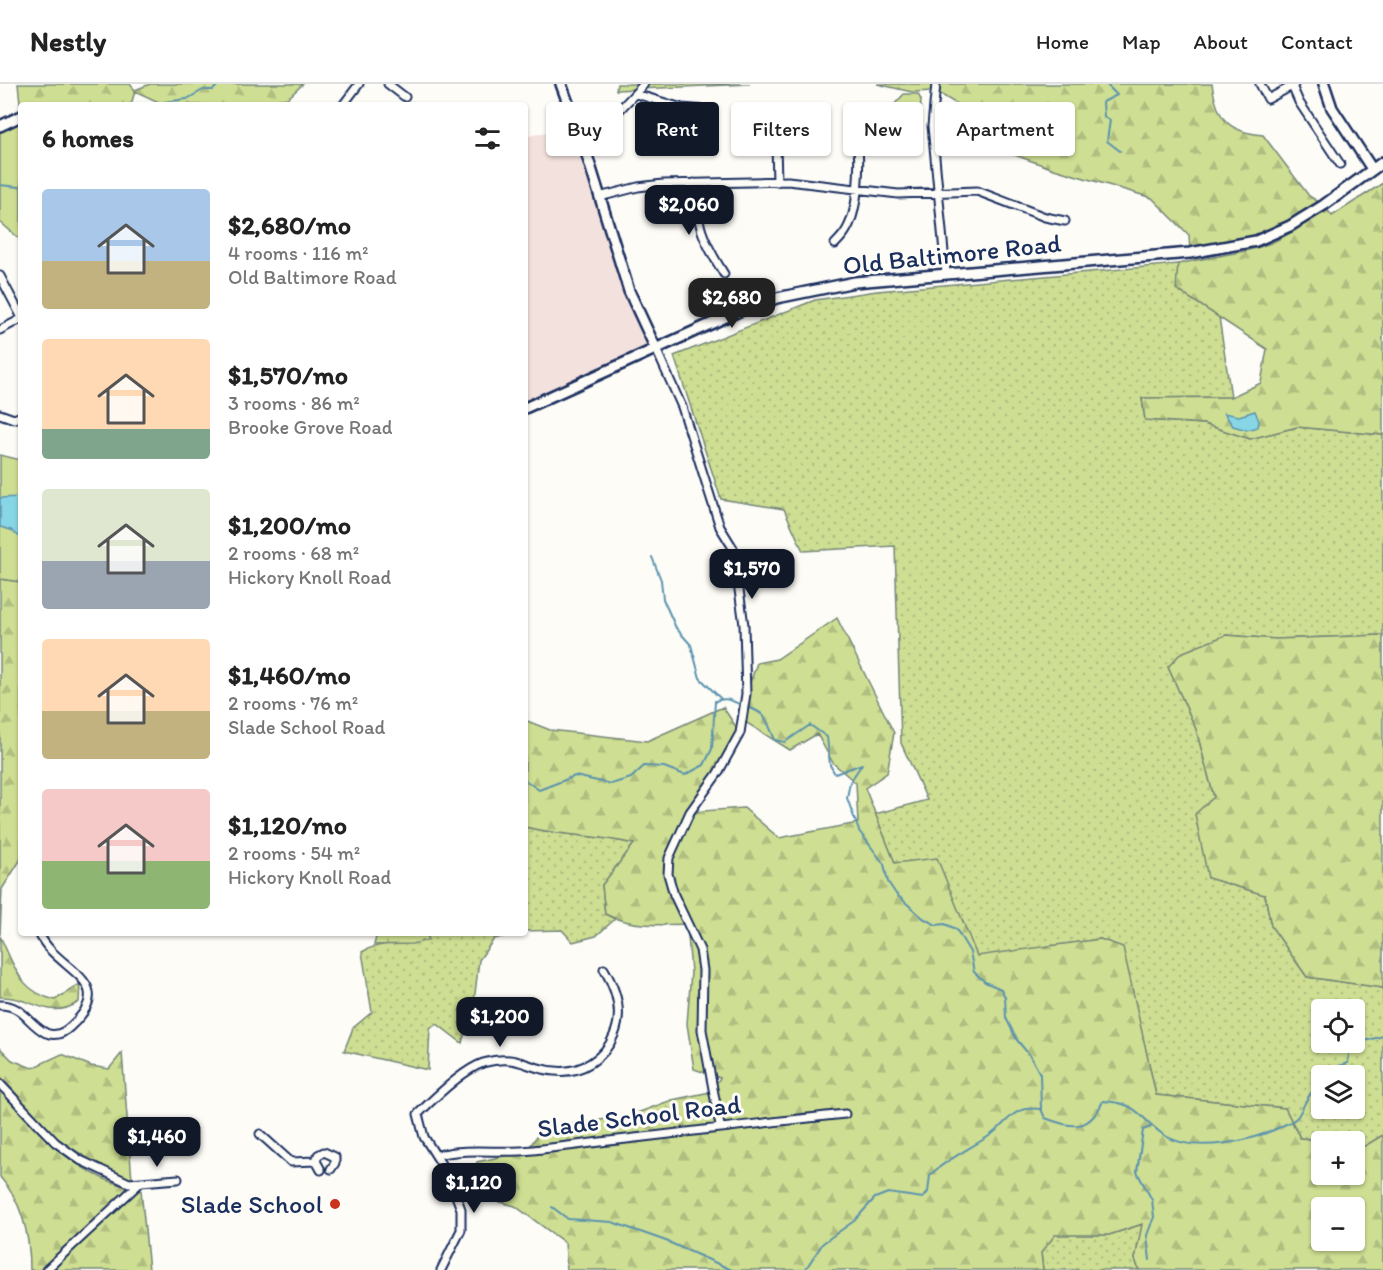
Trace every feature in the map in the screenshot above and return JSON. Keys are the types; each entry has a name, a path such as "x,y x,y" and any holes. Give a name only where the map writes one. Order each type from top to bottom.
{"street":[{"path":"346,102 358,84"},
{"path":"388,84 405,97"},
{"path":"561,84 568,102"},
{"path":"623,107 644,84"},
{"path":"936,84 932,126 946,273"},
{"path":"1260,84 1268,99 1294,85 1299,102 1340,164"},
{"path":"1324,84 1332,108 1372,169"},
{"path":"636,94 662,102"},
{"path":"0,126 18,117"},
{"path":"587,156 629,291 682,407 720,527 733,548 744,625 745,700 740,733 733,748 690,812 669,858 668,874 674,895 700,950 703,970 702,1030 720,1126"},
{"path":"776,156 777,182"},
{"path":"835,244 847,229 856,188 860,156"},
{"name":"Old Baltimore Road","path":"528,407 737,312 777,298 855,282 1234,247 1263,239 1324,205 1383,162"},
{"path":"599,197 638,187 694,183 777,182 856,188 898,194 962,190 990,194 1045,217 1065,221"},
{"path":"694,183 697,219 703,240 724,274"},
{"path":"0,276 18,311"},
{"path":"0,330 18,319"},
{"path":"0,414 14,419 18,417"},
{"path":"0,1005 15,1007 38,1028 54,1035 64,1032 88,1009 90,998 87,985 48,948 41,936"},
{"path":"441,1270 458,1239 462,1221 457,1194 438,1155 424,1137 418,1114 473,1068 495,1061 514,1060 543,1069 562,1071 586,1065 602,1055 610,1045 619,1014 615,992 604,969"},
{"path":"0,1084 42,1130 80,1160 119,1181 140,1183 178,1179"},
{"name":"Slade School Road","path":"438,1155 470,1150 527,1151 720,1126 845,1114"},
{"path":"260,1134 291,1162 316,1161"},
{"path":"316,1161 321,1153 330,1153 335,1160 331,1169"},
{"path":"316,1161 321,1170"},
{"path":"46,1270 140,1183"}],"shaded area":[{"path":"546,132 546,156 586,156 630,299 656,349 528,407 528,136"}],"green space":[{"path":"18,84 130,84 135,90 150,84 303,84 288,98 263,102 159,102 135,91 132,102 20,102"},
{"path":"617,84 750,84 616,90"},
{"path":"877,84 1212,84 1217,106 1226,122 1241,131 1263,135 1309,196 1324,205 1332,216 1383,183 1383,435 1297,427 1250,439 1204,424 1145,420 1142,398 1231,397 1261,383 1267,349 1176,289 1178,264 1238,253 1271,243 1304,223 1322,207 1270,236 1190,253 1189,235 1152,198 1018,156 1075,156 1075,102 953,102 935,91 912,92"},
{"path":"904,94 918,94 921,100 921,102 897,102"},
{"path":"18,117 18,237 0,222 0,126"},
{"path":"1178,264 1177,289 1219,317 1231,397 1142,398 1145,420 1204,424 1250,439 1297,427 1383,435 1383,635 1276,639 1226,635 1168,667 1196,729 1214,797 1208,878 1265,895 1271,926 1307,977 1383,988 1383,1135 1365,1146 1365,1131 1311,1131 1311,1139 1300,1138 1285,1108 1156,1095 1122,947 1100,939 977,957 895,863 875,814 927,800 901,743 895,546 803,551 784,509 721,499 674,356 815,300 877,291"},
{"path":"0,455 18,459 18,582 0,579"},
{"path":"0,579 18,582 18,864 2,889 0,935"},
{"path":"837,618 894,733 887,773 865,788 895,863 937,858 977,956 1100,939 1123,947 1156,1095 1285,1108 1300,1138 1311,1139 1311,1185 1365,1185 1365,1146 1383,1135 1383,1270 1139,1270 1135,1259 1142,1224 1109,1235 1055,1235 1041,1253 1043,1270 567,1270 565,1243 515,1206 471,1194 477,1162 527,1151 542,1128 629,1116 672,1100 710,1092 720,1078 694,1069 687,1024 691,972 687,924 635,923 605,914 602,885 634,844 528,828 528,721 550,730 647,741 723,707 740,733 690,812 744,808 779,838 858,823 856,783 833,763 817,734 790,750 742,720 746,694 757,663 777,659"},
{"path":"1226,635 1276,639 1383,635 1383,988 1307,977 1271,926 1265,895 1208,878 1195,814 1214,797 1196,729 1168,667 1181,653"},
{"path":"528,828 634,844 602,885 605,914 615,919 596,936 573,942 562,930 528,931"},
{"path":"0,936 15,968 33,991 55,1000 80,984 79,1002 58,1010 40,1007 22,1000 0,997"},
{"path":"376,936 428,936 428,940 412,944 374,945"},
{"path":"428,936 506,936 494,939 479,960 474,1002 462,1043 437,1024 430,1028 428,1070 344,1051 353,1028 372,1012 362,952 378,946 428,940"},
{"path":"0,1048 12,1060 32,1068 62,1054 91,1066 109,1069 122,1053 132,1180 103,1168 60,1141 0,1076"},
{"path":"0,1090 45,1139 80,1166 119,1185 141,1190 149,1270 30,1270 29,1245 24,1220 8,1187 0,1177"},
{"path":"1143,1224 1135,1259 1139,1270 1043,1270 1041,1253 1055,1234 1109,1235"}],"water":[{"path":"1255,411 1259,421 1258,427 1247,430 1233,426 1224,413 1239,416"},
{"path":"18,497 18,536 11,530 0,527 0,498"}],"waterway":[{"path":"164,102 187,99 203,90 213,90 219,84"},
{"path":"1106,84 1117,95 1103,102 1104,117 1110,120 1107,141 1120,151"},
{"path":"0,185 18,187"},
{"path":"652,557 661,580 663,599 676,628 691,645 700,678 721,699"},
{"path":"528,782 539,790 575,776 611,784 631,778 644,766 664,767 685,775 704,765 712,749 715,701 721,699 762,714 775,740 785,742 810,725 827,737 830,765 835,774 862,764 850,782 847,798 859,831 884,864 888,882 896,894 923,918 936,925 945,924 956,929 970,952 974,972 985,982 1001,989 1005,997 1006,1018 1017,1040 1031,1057 1040,1074 1041,1109 1045,1118 1064,1124 1079,1125 1092,1118 1103,1101 1115,1102 1130,1107 1161,1133 1174,1140 1189,1144 1224,1144 1258,1136 1294,1120 1311,1094"},
{"path":"1343,1065 1348,1063 1350,1045 1383,1036"},
{"path":"805,1270 823,1243 854,1221 875,1198 888,1193 923,1198 928,1192 930,1175 937,1169 989,1136 1017,1112 1031,1108 1041,1109"},
{"path":"1150,1260 1147,1235 1154,1217 1152,1200 1137,1172 1143,1130 1153,1126"},
{"path":"552,1207 568,1219 612,1222 666,1241 732,1270"}],"place":[{"name":"Slade School","path":"335,1204"}]}
